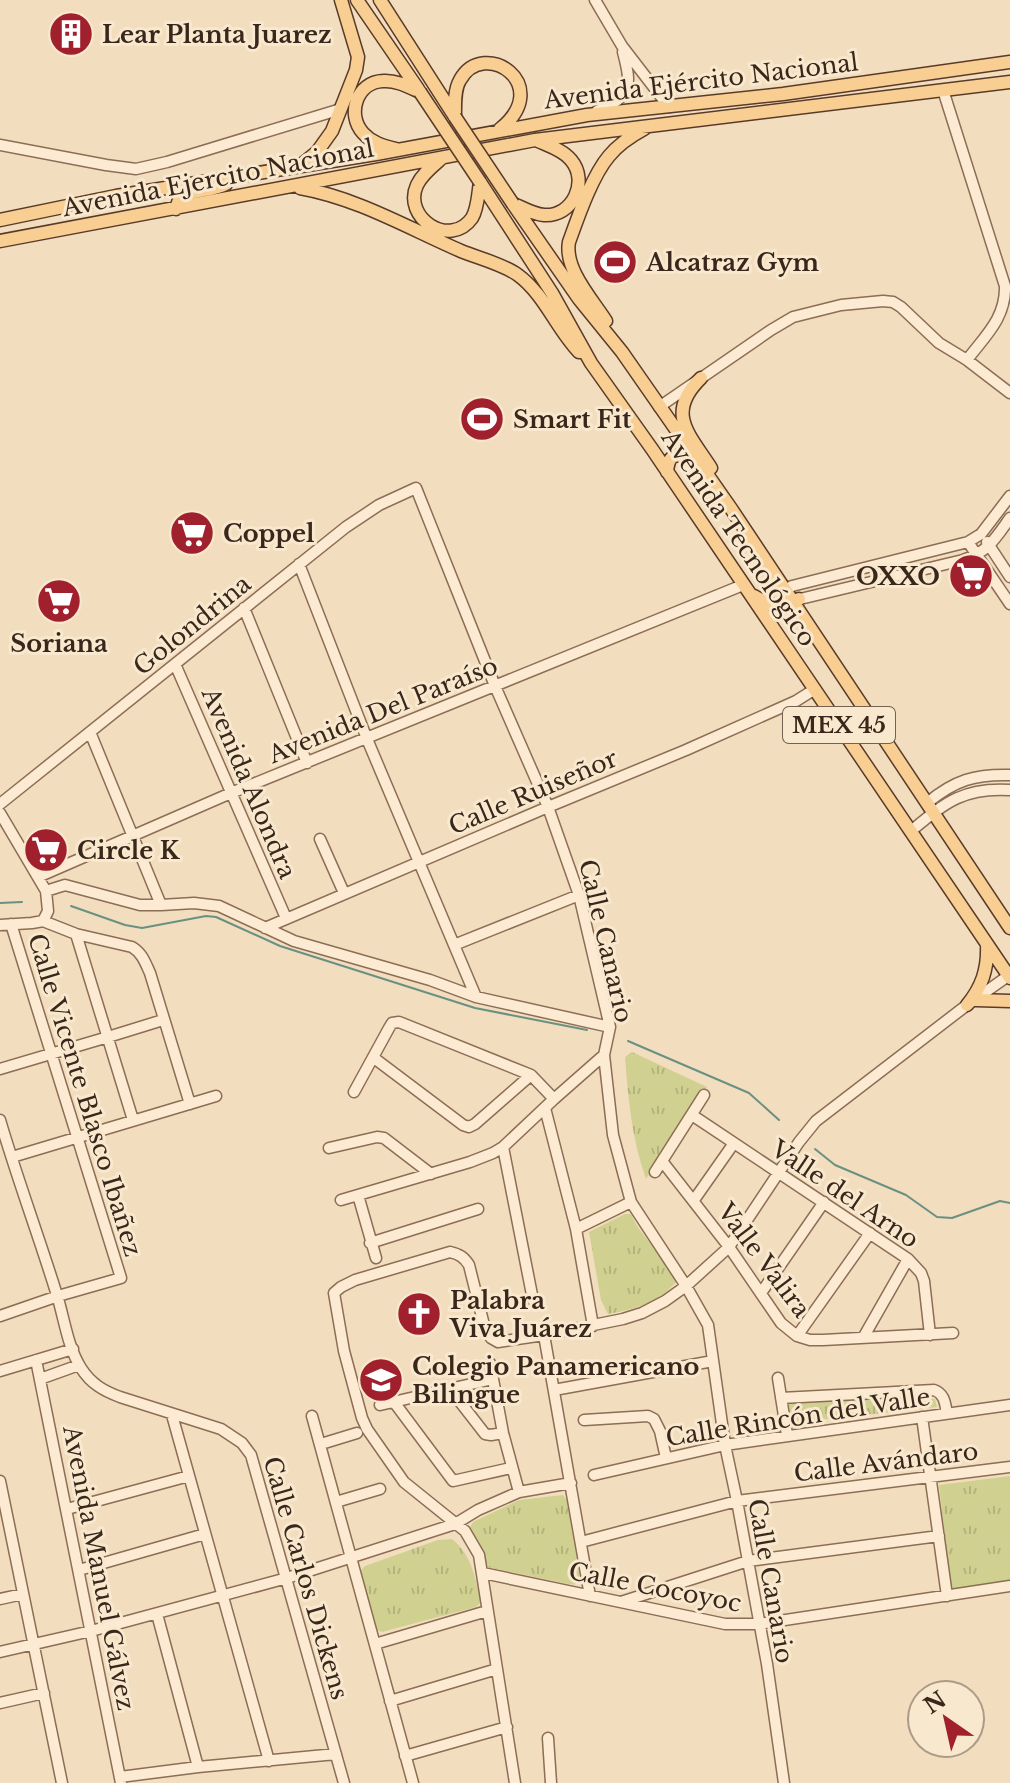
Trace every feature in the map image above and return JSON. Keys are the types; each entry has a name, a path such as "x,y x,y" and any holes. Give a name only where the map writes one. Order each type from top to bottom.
{"main road":[{"path":"297,167 325,143 356,70 358,57 341,0"},
{"name":"Avenida Tecnológico","path":"357,0 552,293 591,363 1009,977"},
{"name":"Avenida Tecnológico","path":"380,0 513,204 579,299 622,352 786,590 796,600 1010,928"},
{"name":"Avenida Ejército Nacional","path":"399,150 587,115 783,94 1010,62"},
{"path":"455,117 457,86 467,71 482,63 500,66 514,76 521,103 515,116 497,132"},
{"path":"399,150 378,144 364,134 356,119 355,102 364,89 384,81 420,92"},
{"name":"Avenida Ejército Nacional","path":"444,156 535,140 1010,82"},
{"path":"622,352 574,272 567,250 603,164 617,148 648,126"},
{"path":"513,204 533,213 552,215 567,207 580,187 579,176 570,159 564,153 535,140"},
{"name":"Avenida Ejercito Nacional","path":"0,220 116,196 399,150"},
{"path":"444,156 421,178 414,195 416,210 430,226 440,231 450,231 469,222 476,208 480,182"},
{"name":"Avenida Ejercito Nacional","path":"0,241 444,156"},
{"path":"176,209 182,197 219,188 235,178"},
{"path":"293,187 341,198 516,273 539,296 574,346 591,363"},
{"path":"701,378 685,396 682,415 732,510"},
{"path":"667,472 672,456 695,459"},
{"path":"745,588 768,605 776,607 796,600"},
{"path":"971,1002 982,983 987,945"},
{"path":"971,1002 988,999 1010,1001"}],"street":[{"path":"595,0 622,46 669,107"},
{"path":"587,115 611,105 626,90 629,81 622,46"},
{"path":"943,90 1005,286 1006,301 999,318 967,360"},
{"path":"0,145 136,169 341,109"},
{"path":"659,407 793,317 820,309 883,301 901,307 939,343 1010,393"},
{"name":"Golondrina","path":"0,804 363,514 416,488"},
{"name":"Calle Canario","path":"416,488 495,686 548,807 579,895 610,1027 604,1055 613,1135 631,1202 708,1325 725,1445 759,1624 784,1783"},
{"path":"786,590 968,542 981,534 1010,496"},
{"path":"796,600 977,555 989,546 1010,518"},
{"path":"981,534 1010,577"},
{"path":"968,542 1010,604"},
{"path":"886,563 890,577"},
{"path":"299,564 367,739 476,997"},
{"name":"Avenida Del Paraíso","path":"38,877 231,793 738,587 745,588"},
{"path":"244,608 307,763"},
{"name":"Avenida Alondra","path":"175,664 286,918"},
{"name":"Calle Ruiseñor","path":"265,928 699,745 796,701 815,689"},
{"path":"90,732 161,905"},
{"path":"911,831 944,789 975,776 1010,775"},
{"path":"930,807 990,788 1010,790"},
{"path":"0,813 4,829 46,891 48,911 43,921"},
{"path":"320,839 344,893"},
{"path":"46,891 65,885 140,905 194,903 219,906 294,941 430,980 476,997 610,1027"},
{"path":"454,945 579,895"},
{"path":"5,925 43,921 76,934 132,947 142,955 190,1104"},
{"name":"Calle Vicente Blasco Ibañez","path":"5,925 51,1054 121,1278 58,1296"},
{"path":"76,934 133,1120"},
{"path":"515,1783 479,1555 465,1531 404,1482 367,1429 344,1351 333,1296 341,1287 355,1280 450,1252 464,1258 469,1265 488,1334 498,1342 593,1326 642,1313 686,1286 729,1247 784,1176 799,1142 816,1121 971,1002 1009,977"},
{"path":"0,1069 163,1020"},
{"path":"354,1092 392,1023 399,1022 531,1075 554,1099"},
{"path":"341,1200 483,1158 503,1147 604,1055"},
{"path":"374,1058 469,1127 531,1075"},
{"path":"655,1172 704,1095"},
{"path":"12,1157 216,1096"},
{"path":"545,1108 576,1229 593,1326"},
{"name":"Valle del Arno","path":"692,1115 908,1259 924,1281 930,1335"},
{"name":"Calle Carlos Dickens","path":"0,1120 2,1137 12,1157 73,1349 91,1382 106,1392 221,1429 232,1435 251,1455 344,1783"},
{"path":"329,1148 384,1138 431,1174"},
{"path":"694,1200 734,1143"},
{"path":"503,1147 533,1300"},
{"name":"Valle Valira","path":"662,1161 729,1247 781,1323 797,1336 823,1340 953,1333"},
{"path":"358,1195 376,1258"},
{"path":"576,1229 631,1202"},
{"path":"761,1293 824,1202"},
{"path":"370,1243 478,1209"},
{"path":"797,1336 870,1233"},
{"path":"863,1338 908,1259"},
{"path":"0,1316 58,1296"},
{"path":"544,1335 590,1596"},
{"path":"0,1371 73,1349"},
{"name":"Avenida Manuel Gálvez","path":"36,1360 121,1780"},
{"path":"554,1390 713,1361"},
{"path":"490,1363 503,1433 519,1492"},
{"path":"40,1379 79,1365"},
{"path":"778,1378 787,1435"},
{"path":"380,1405 493,1379"},
{"path":"450,1389 485,1434 503,1433"},
{"path":"781,1398 934,1390 943,1397 947,1413"},
{"path":"394,1402 454,1486 511,1468"},
{"name":"Calle Rincón del Valle","path":"594,1475 725,1445 1010,1405"},
{"path":"172,1415 269,1761"},
{"path":"312,1416 413,1783"},
{"path":"584,1420 648,1416 654,1419 660,1431 666,1458"},
{"path":"922,1417 947,1596"},
{"path":"321,1444 357,1433"},
{"name":"Calle Avándaro","path":"581,1542 737,1501 1010,1467"},
{"path":"67,1509 189,1476"},
{"path":"0,1652 157,1614 287,1578 455,1524 519,1492 571,1483"},
{"path":"1,1488 62,1783"},
{"path":"336,1502 380,1489"},
{"path":"79,1570 205,1534"},
{"path":"620,1602 748,1561 939,1536"},
{"path":"0,1543 13,1541"},
{"name":"Calle Cocoyoc","path":"483,1573 725,1624 759,1624 1010,1586"},
{"path":"0,1599 23,1594"},
{"path":"375,1644 487,1611"},
{"path":"157,1614 198,1767"},
{"path":"390,1701 497,1669"},
{"path":"0,1703 44,1693"},
{"path":"405,1756 507,1727"},
{"path":"548,1738 551,1783"},
{"path":"121,1780 198,1767 336,1754"}],"green space":[{"path":"632,1052 707,1087 646,1179 629,1103 625,1057"},
{"path":"631,1214 678,1280 646,1304 608,1314 601,1300 589,1232"},
{"path":"935,1399 937,1407 793,1423 788,1401"},
{"path":"1010,1476 1010,1581 951,1589 939,1485"},
{"path":"563,1495 567,1501 578,1582 568,1584 488,1567 469,1529 473,1522 519,1500"},
{"path":"452,1539 468,1560 481,1602 476,1607 382,1632 377,1630 360,1571 365,1566 438,1540"}],"waterway":[{"path":"0,903 22,902"},
{"path":"71,906 142,928 206,916 216,917 280,946 475,1008 587,1030"},
{"path":"628,1041 749,1093 779,1120"},
{"path":"815,1149 835,1165 906,1195 937,1217 952,1218 1000,1201 1010,1203"}],"place":[{"name":"Lear Planta Juarez","path":"71,34"},
{"name":"Alcatraz Gym","path":"615,262"},
{"name":"Smart Fit","path":"482,419"},
{"name":"Coppel","path":"192,533"},
{"name":"OXXO","path":"971,576"},
{"name":"Soriana","path":"59,601"},
{"name":"Circle K","path":"46,850"},
{"name":"Palabra Viva Juárez","path":"419,1314"},
{"name":"Colegio Panamericano Bilingue","path":"381,1380"}]}
